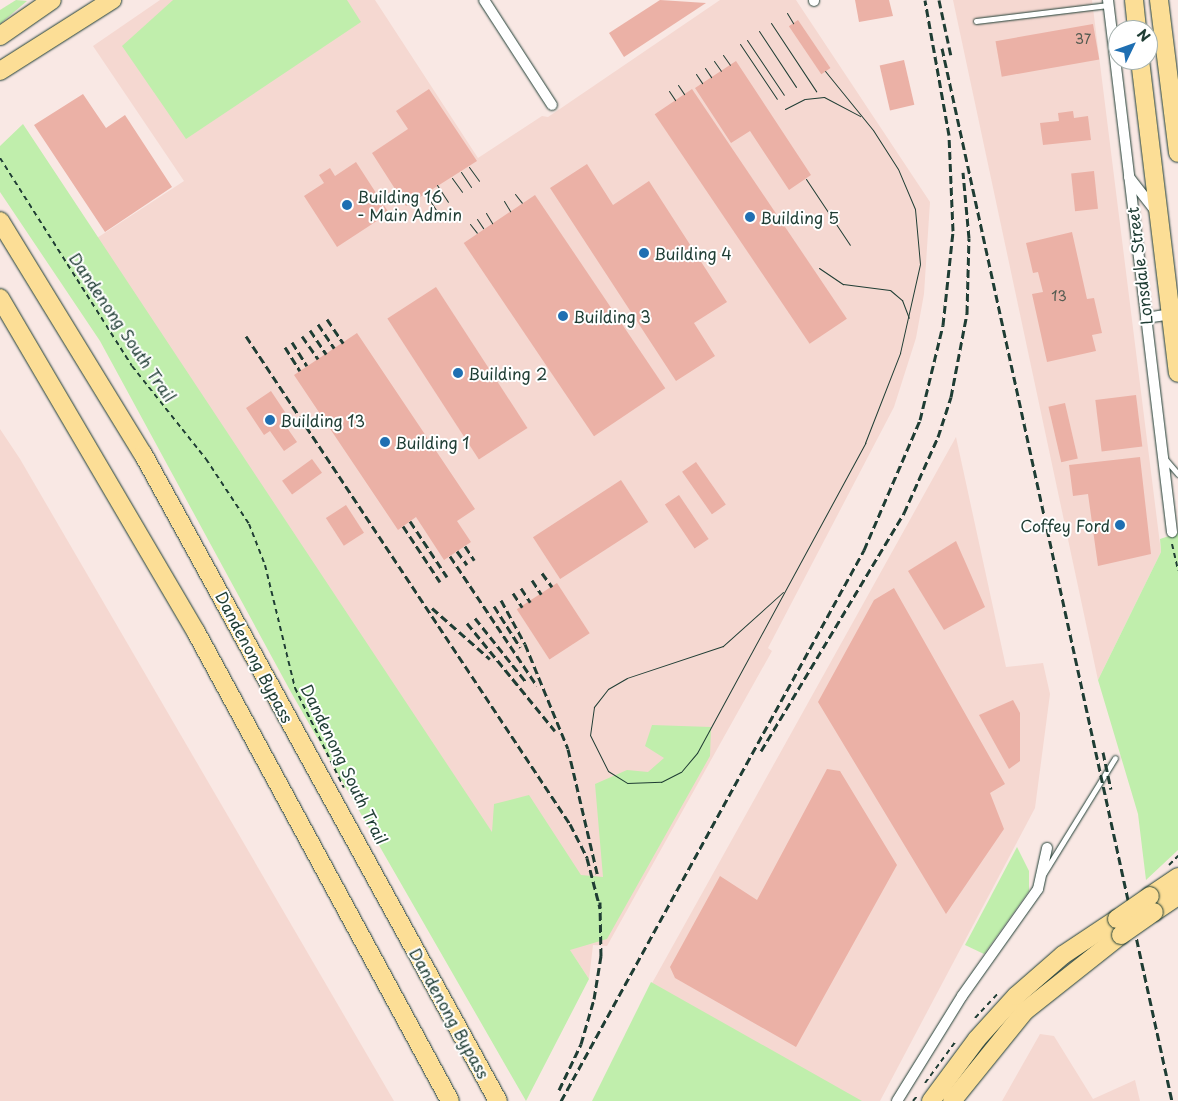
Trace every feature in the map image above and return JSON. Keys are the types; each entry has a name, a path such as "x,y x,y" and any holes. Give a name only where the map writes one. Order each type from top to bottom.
{"highway":[{"path":"0,36 52,0"},
{"path":"0,71 112,0"},
{"path":"1134,0 1136,20"},
{"path":"1159,0 1178,153"},
{"path":"0,83 19,58"},
{"name":"Lonsdale Street","path":"1141,70 1156,213 1175,311 1178,373"},
{"name":"Dandenong Bypass","path":"0,221 143,454 498,1101"},
{"path":"0,298 196,632 450,1101"},
{"path":"952,1101 1020,1016 1119,927 1152,904 1178,877"},
{"path":"1152,904 1178,896"},
{"path":"931,1101 977,1039 1016,996 1063,955 1119,927"}],"street":[{"path":"484,0 552,105"},
{"name":"Lonsdale Street","path":"1108,2 1172,532"},
{"path":"1129,177 1156,213"},
{"path":"1146,318 1175,311"},
{"path":"897,1101 962,996 1033,898 1044,873 1047,848"}],"lane":[{"path":"976,21 1108,2"},
{"path":"1162,456 1178,474"},
{"path":"1044,873 1115,758"}],"path":[{"name":"Dandenong South Trail","path":"0,158 132,366 206,459 249,524 265,565 295,688 346,793"},
{"path":"1172,545 1178,570"}],"shaded area":[{"path":"160,0 375,0 478,158 542,116 548,117 720,0 796,0 930,202 924,294 916,338 894,407 768,648 772,651 607,946 593,945 589,979 97,238 184,181 93,46"},
{"path":"953,0 1092,0 1161,552 1098,680"},
{"path":"0,429 20,459 394,1101 0,1101"},
{"path":"956,437 1006,667 1043,663 1050,694 1035,808 880,1101 859,1101 651,985"},
{"path":"1040,1034 1054,1036 1093,1099 1135,1080 1140,1101 1002,1101"}],"green space":[{"path":"16,0 27,1 0,24 0,10"},
{"path":"173,0 347,0 361,22 186,139 122,46"},
{"path":"23,124 492,832 494,804 529,795 581,875 603,877 595,784 627,770 648,772 664,758 645,746 652,725 711,727 710,756 607,939 570,950 589,979 526,1101 292,694 100,341 0,192 0,146"},
{"path":"1178,533 1178,850 1146,880 1138,814 1098,680 1161,552 1160,539"},
{"path":"1017,847 1029,871 1029,891 984,954 965,945"},
{"path":"651,982 862,1101 592,1101"}],"building":[{"path":"660,0 706,3 624,57 609,33"},
{"path":"855,0 889,0 893,16 859,22"},
{"path":"798,20 830,68 821,74 789,26"},
{"path":"1093,24 1099,59 1002,77 996,41"},
{"path":"904,60 914,105 890,110 880,66"},
{"path":"736,61 811,175 789,190 750,131 731,143 695,88"},
{"path":"429,89 477,161 406,206 372,153 408,129 396,111"},
{"name":"Building 5","path":"692,89 847,319 810,344 655,114"},
{"path":"83,94 106,128 125,115 172,187 105,232 34,125"},
{"path":"1073,111 1074,118 1088,116 1091,140 1043,145 1040,123 1059,121 1058,113"},
{"name":"Building 16 - Main Admin","path":"356,162 389,213 337,247 304,196 324,183 319,175 330,168 335,176"},
{"name":"Building 4","path":"587,164 613,205 649,181 727,302 694,323 715,356 676,381 550,188"},
{"path":"1094,171 1098,209 1075,211 1071,173"},
{"name":"Building 3","path":"535,195 665,388 594,436 464,243"},
{"path":"1072,232 1087,299 1094,298 1102,333 1092,335 1096,351 1047,362 1032,294 1043,292 1038,272 1033,273 1026,243"},
{"name":"Building 2","path":"436,287 527,428 479,459 387,319"},
{"name":"Building 1","path":"357,333 475,509 457,521 471,542 444,560 416,517 398,530 294,375"},
{"name":"Building 13","path":"271,391 289,418 283,422 297,442 284,451 270,431 264,435 246,408"},
{"path":"1136,395 1142,447 1102,452 1095,400"},
{"path":"1065,403 1078,459 1061,462 1048,407"},
{"name":"Coffey Ford","path":"1140,457 1151,554 1098,566 1088,494 1073,496 1069,465"},
{"path":"312,459 322,473 292,495 282,481"},
{"path":"696,462 726,505 712,514 682,472"},
{"path":"621,480 648,522 560,579 533,537"},
{"path":"679,495 709,539 695,548 665,505"},
{"path":"346,505 364,533 344,546 326,518"},
{"path":"956,541 985,607 944,630 908,571"},
{"path":"557,583 590,633 549,659 517,609"},
{"path":"894,588 1005,784 990,793 1004,829 946,914 818,702 874,600"},
{"path":"1013,700 1020,713 1020,761 1009,769 979,715"},
{"path":"827,769 840,771 897,865 796,1047 675,978 670,967 720,876 757,900"}],"tram line":[{"path":"787,13 793,23"},
{"path":"771,23 816,91"},
{"path":"759,31 796,87"},
{"path":"747,40 784,95"},
{"path":"740,44 777,99"},
{"path":"723,55 730,65"},
{"path":"714,61 721,71"},
{"path":"705,68 711,77"},
{"path":"783,592 723,646 627,678 608,689 594,707 590,735 608,771 627,783 661,782 681,772 697,753 865,443 900,353 920,264 915,209 898,169 873,130 825,71"},
{"path":"696,74 702,83"},
{"path":"678,85 684,94"},
{"path":"669,91 675,100"},
{"path":"785,109 805,99 824,97 860,116"},
{"path":"469,167 479,181"},
{"path":"461,172 471,187"},
{"path":"452,178 462,192"},
{"path":"806,179 850,245"},
{"path":"437,185 448,202"},
{"path":"425,193 436,210"},
{"path":"515,194 522,203"},
{"path":"504,201 510,211"},
{"path":"412,202 423,218"},
{"path":"486,213 492,223"},
{"path":"477,219 483,228"},
{"path":"470,224 477,233"},
{"path":"819,268 843,284 890,290 902,300 909,318"}],"railway":[{"path":"561,1101 864,550 920,420 943,325 953,231 949,135 925,0"},
{"path":"939,0 951,56"},
{"path":"942,48 1172,1101"},
{"path":"761,751 904,513 938,437 951,397 967,313 969,238 963,172"},
{"path":"327,319 343,343"},
{"path":"318,324 334,348"},
{"path":"310,330 326,354"},
{"path":"246,336 570,824 587,858 600,908"},
{"path":"302,336 318,359"},
{"path":"292,342 307,366"},
{"path":"285,347 300,371"},
{"path":"410,521 447,577"},
{"path":"403,526 440,582"},
{"path":"465,546 474,560"},
{"path":"457,551 467,565"},
{"path":"450,556 537,686"},
{"path":"542,573 552,587"},
{"path":"532,580 541,594"},
{"path":"521,588 530,602"},
{"path":"513,593 522,607"},
{"path":"501,600 525,644 568,749 598,877"},
{"path":"494,606 520,647"},
{"path":"432,608 490,659"},
{"path":"475,618 526,682"},
{"path":"467,623 555,731"},
{"path":"1103,752 1111,789"},
{"path":"559,1090 581,1044 594,999 601,956 600,902"}],"place":[{"name":"Building 16 - Main Admin","path":"347,205"},
{"name":"Building 5","path":"750,217"},
{"name":"Building 4","path":"644,253"},
{"name":"Building 3","path":"563,316"},
{"name":"Building 2","path":"458,373"},
{"name":"Building 13","path":"270,420"},
{"name":"Building 1","path":"385,442"},
{"name":"Coffey Ford","path":"1120,525"}]}
